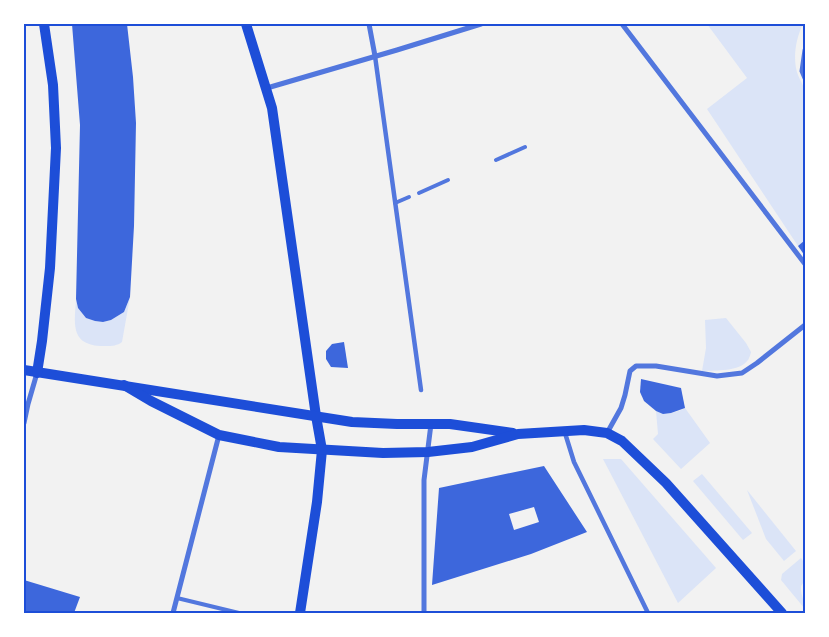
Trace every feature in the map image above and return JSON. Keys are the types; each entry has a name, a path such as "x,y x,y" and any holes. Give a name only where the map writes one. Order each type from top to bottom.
{"main road":[{"path":"37,373 50,268 56,148 53,85 44,24"},
{"path":"246,24 272,108 322,450 317,502 300,613"},
{"path":"24,370 352,422 450,424 518,434"},
{"path":"124,385 151,401 219,435 279,447 383,453 428,452 472,447 518,434 584,430 607,434 622,440 666,483 782,613"}],"street":[{"path":"369,24 421,390"},
{"path":"266,88 481,24"},
{"path":"622,24 805,264"},
{"path":"805,50 802,71 805,78"},
{"path":"607,434 621,408 630,371 636,366 656,366 717,376 742,373 805,324"},
{"path":"24,423 37,373"},
{"path":"424,613 424,480 431,424"},
{"path":"564,431 574,462 648,613"},
{"path":"173,613 219,435"}],"lane":[{"path":"496,160 525,147"},
{"path":"419,193 448,180"},
{"path":"395,203 409,198"},
{"path":"177,598 239,613"}],"shaded area":[{"path":"707,24 803,24 798,36 795,56 796,69 805,90 805,240 798,246 707,109 747,78"},
{"path":"130,297 122,342 120,344 100,346 83,341 76,330 76,299 78,308 86,318 103,322 111,320 124,312"},
{"path":"726,318 746,343 751,352 749,358 739,367 702,371 706,348 705,320"},
{"path":"685,408 710,443 681,469 653,439 658,434 656,411 671,413"},
{"path":"603,459 621,459 716,568 678,603"},
{"path":"702,474 752,533 743,540 693,481"},
{"path":"747,490 796,551 784,561 766,539"},
{"path":"801,558 806,572 801,586 805,609 781,580 782,574"}],"building":[{"path":"72,24 127,24 133,77 136,123 134,226 130,297 124,312 111,320 103,322 86,318 78,308 76,299 80,125"},
{"path":"805,240 805,256 798,246"},
{"path":"344,342 348,368 331,367 326,359 326,351 332,344"},
{"path":"641,379 681,388 685,408 663,414 656,411 644,401 640,392"},
{"path":"544,466 587,532 531,554 432,585 439,488","holes":["534,507 539,522 514,530 509,514"]},
{"path":"24,580 80,597 74,613 24,613"}]}
